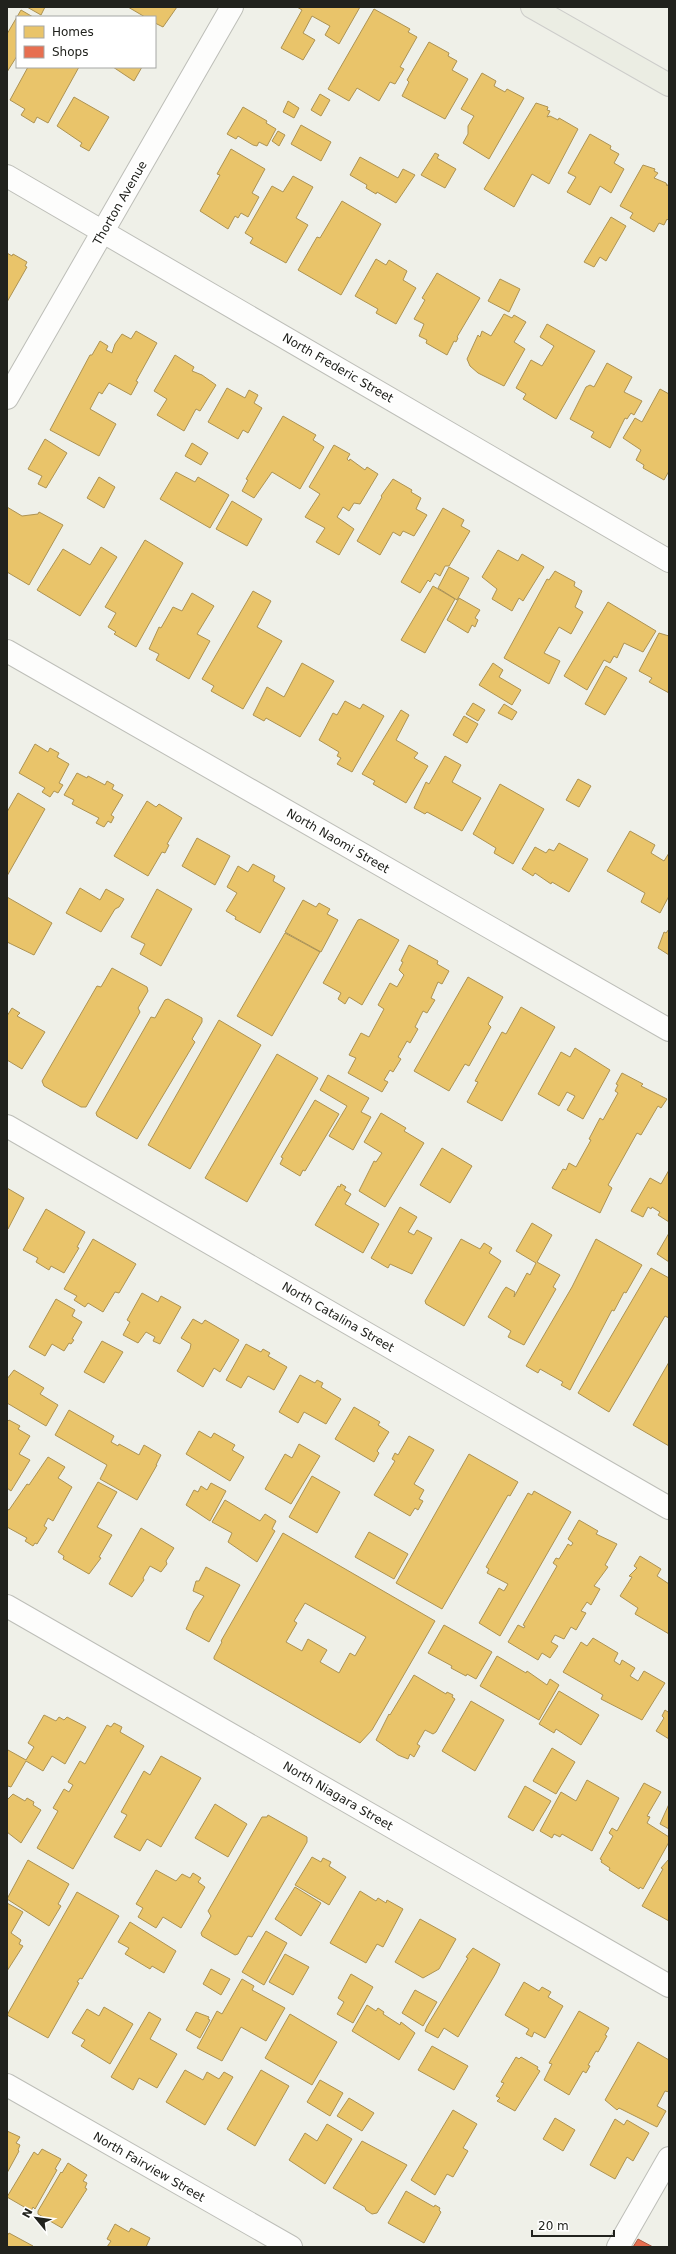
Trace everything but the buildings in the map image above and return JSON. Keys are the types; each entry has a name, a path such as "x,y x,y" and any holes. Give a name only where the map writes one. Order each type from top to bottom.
{"main road":[{"path":"532,7 669,85"}],"street":[{"name":"Thorton Avenue","path":"7,398 104,232 232,7"},
{"name":"North Frederic Street","path":"7,176 669,561"},
{"name":"North Naomi Street","path":"7,651 669,1030"},
{"name":"North Catalina Street","path":"7,1126 669,1508"},
{"name":"North Niagara Street","path":"7,1606 669,1986"},
{"name":"North Fairview Street","path":"7,2085 291,2247"},
{"path":"618,2247 669,2158"}]}
